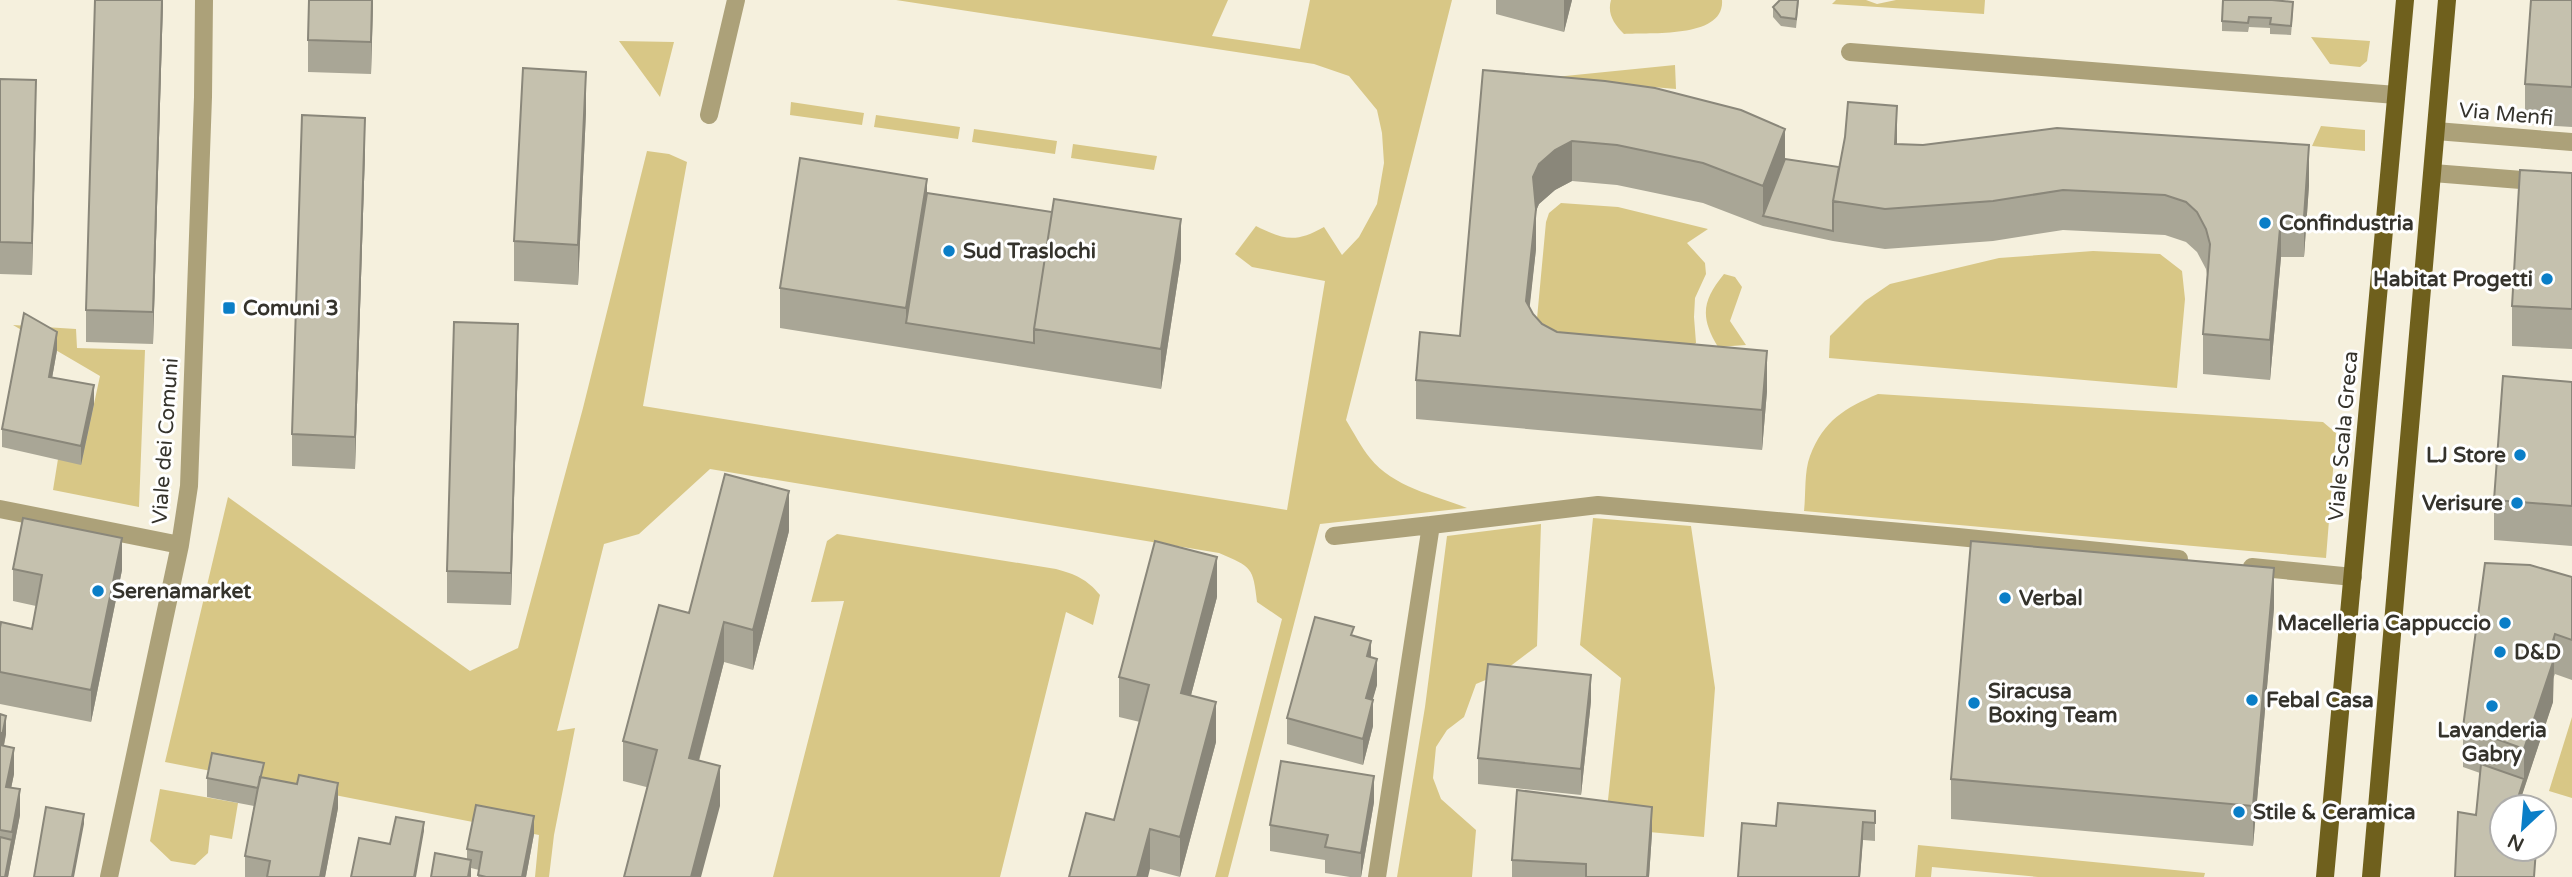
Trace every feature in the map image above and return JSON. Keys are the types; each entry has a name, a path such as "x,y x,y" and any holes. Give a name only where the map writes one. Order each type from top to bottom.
{"main road":[{"name":"Viale Scala Greca","path":"2325,877 2405,0"},
{"path":"2371,877 2447,0"}],"street":[{"name":"Viale dei Comuni","path":"109,877 180,545 189,486 204,0"},
{"path":"709,115 736,0"},
{"path":"1850,52 2396,95"},
{"name":"Via Menfi","path":"2435,131 2572,142"},
{"path":"2433,173 2572,184"},
{"path":"1334,536 1598,505 2203,562"},
{"path":"0,509 180,545"},
{"path":"1377,877 1431,525"},
{"path":"2230,565 2353,577"}],"shaded area":[{"path":"896,0 1228,0 1212,36 1300,49 1310,0 1452,0 1346,420 1370,458 1390,476 1415,489 1467,508 1320,524 1228,877 1215,877 1282,619 1257,602 1252,575 1244,565 1219,553 710,469 639,534 604,544 557,731 575,728 554,835 549,877 535,877 539,835 165,762 228,497 470,671 518,648 583,408 647,151 669,154 687,162 643,406 1287,510 1325,281 1252,267 1235,254 1256,226 1290,238 1306,236 1324,227 1342,255 1359,237 1377,204 1384,163 1377,110 1349,76 1314,64"},
{"path":"1611,0 1722,0 1720,13 1712,21 1699,27 1667,33 1624,34 1612,18"},
{"path":"1836,0 1866,0 1877,4 1896,0 1985,0 1984,14 1832,4"},
{"path":"2311,37 2370,41 2367,61 2360,67 2330,64"},
{"path":"619,41 674,42 660,97"},
{"path":"1675,65 1676,89 1545,78"},
{"path":"791,102 864,113 862,125 790,115"},
{"path":"876,115 960,127 958,139 874,127"},
{"path":"2321,126 2365,130 2365,151 2312,146"},
{"path":"974,129 1057,141 1055,154 972,142"},
{"path":"1073,144 1157,156 1154,170 1071,158"},
{"path":"1561,203 1618,207 1708,229 1687,243 1705,263 1706,274 1695,298 1696,343 1658,366 1535,340 1546,222 1549,213"},
{"path":"2093,251 2160,254 2182,271 2185,299 2177,388 1829,358 1830,336 1865,301 1890,284 1999,258"},
{"path":"1724,274 1735,277 1742,287 1730,321 1746,345 1718,347 1708,327 1708,301"},
{"path":"13,325 76,329 77,348 145,350 139,507 53,490 58,459 81,464 100,376"},
{"path":"1878,394 2323,422 2336,433 2326,558 1804,511 1808,462 1822,433 1846,410"},
{"path":"1593,518 1691,526 1715,688 1704,837 1605,828 1621,678 1580,645"},
{"path":"1541,524 1537,646 1500,674 1476,684 1464,717 1447,730 1436,747 1433,778 1441,799 1476,830 1472,877 1397,877 1425,707 1447,536"},
{"path":"837,534 1056,569 1080,578 1100,595 1093,625 1066,612 1000,877 773,877 844,601 811,602 827,541"},
{"path":"2572,717 2572,798 2549,791"},
{"path":"160,789 238,803 232,839 210,835 208,853 195,865 171,861 150,841"},
{"path":"1918,845 2205,873 2204,877 2038,877 1932,867 1931,877 1915,877"}],"building":[{"path":"95,0 162,0 153,312 86,310"},
{"path":"309,0 372,0 371,42 308,40"},
{"path":"1780,0 1798,0 1796,19 1781,17 1773,7"},
{"path":"2223,0 2293,2 2291,26 2270,24 2271,18 2249,17 2248,23 2222,21"},
{"path":"2531,0 2572,0 2572,87 2525,84"},
{"path":"523,68 586,72 578,245 514,241"},
{"path":"1483,70 1655,88 1741,110 1785,129 1763,186 1703,163 1617,145 1572,141 1555,150 1539,164 1533,177 1536,209 1526,301 1542,324 1557,332 1767,351 1762,410 1416,380 1420,332 1460,336"},
{"path":"0,79 36,80 32,243 0,242"},
{"path":"1848,102 1897,106 1895,144 1923,145 2057,128 2309,145 2304,217 2281,217 2270,340 2203,334 2210,244 2206,229 2197,212 2186,202 2165,195 2063,190 1993,201 1885,209 1833,201 1845,137"},
{"path":"302,115 365,118 355,437 292,434"},
{"path":"800,158 927,179 906,308 780,288"},
{"path":"1785,159 1839,167 1833,201 1833,231 1763,216"},
{"path":"2520,170 2572,173 2572,309 2512,306"},
{"path":"927,193 1052,212 1034,343 906,323"},
{"path":"1054,199 1181,219 1161,349 1034,329"},
{"path":"24,313 57,332 49,377 94,385 81,446 2,429"},
{"path":"454,322 518,324 511,573 447,571"},
{"path":"2503,376 2572,382 2572,506 2494,500"},
{"path":"725,474 789,491 753,630 724,622 689,758 720,766 691,877 624,877 657,750 623,741 659,605 689,613"},
{"path":"23,518 122,538 91,690 0,672 1,622 32,629 42,575 13,569"},
{"path":"1155,541 1217,557 1181,693 1216,702 1180,837 1150,829 1137,877 1069,877 1086,813 1114,820 1149,685 1119,677"},
{"path":"1971,541 2274,568 2253,806 1951,779"},
{"path":"2485,563 2530,565 2572,577 2572,640 2555,634 2547,660 2553,662 2524,749 2463,727"},
{"path":"1315,617 1354,627 1351,635 1371,641 1367,656 1377,659 1366,698 1373,700 1363,739 1287,718"},
{"path":"1488,664 1591,675 1581,769 1478,758"},
{"path":"0,714 6,716 1,741 0,733"},
{"path":"0,745 14,748 6,787 20,789 12,832 0,830"},
{"path":"212,753 264,763 258,788 207,778"},
{"path":"1281,761 1374,776 1361,853 1325,847 1328,835 1270,825"},
{"path":"2481,764 2524,779 2520,793 2488,793 2488,863 2535,863 2534,877 2455,877 2458,812 2476,815"},
{"path":"299,775 338,783 320,877 267,877 270,861 245,856 260,777 297,784"},
{"path":"1517,790 1652,807 1647,877 1586,877 1586,864 1512,860"},
{"path":"1778,803 1875,811 1875,823 1863,822 1859,877 1738,877 1742,823 1776,826"},
{"path":"476,805 534,816 522,877 478,875 482,852 467,849"},
{"path":"46,807 84,814 72,877 34,877"},
{"path":"396,817 424,822 414,877 351,877 359,838 390,844"},
{"path":"0,837 12,840 5,877 0,877"},
{"path":"435,853 471,860 468,877 431,877"}],"place":[{"name":"Confindustria","path":"2265,223"},
{"name":"Sud Traslochi","path":"949,251"},
{"name":"Habitat Progetti","path":"2547,279"},
{"name":"Comuni 3","path":"229,308"},
{"name":"LJ Store","path":"2520,455"},
{"name":"Verisure","path":"2517,503"},
{"name":"Serenamarket","path":"98,591"},
{"name":"Verbal","path":"2005,598"},
{"name":"Macelleria Cappuccio","path":"2505,623"},
{"name":"D&D","path":"2500,652"},
{"name":"Febal Casa","path":"2252,700"},
{"name":"Siracusa Boxing Team","path":"1974,703"},
{"name":"Lavanderia Gabry","path":"2492,706"},
{"name":"Stile & Ceramica","path":"2239,812"}]}
